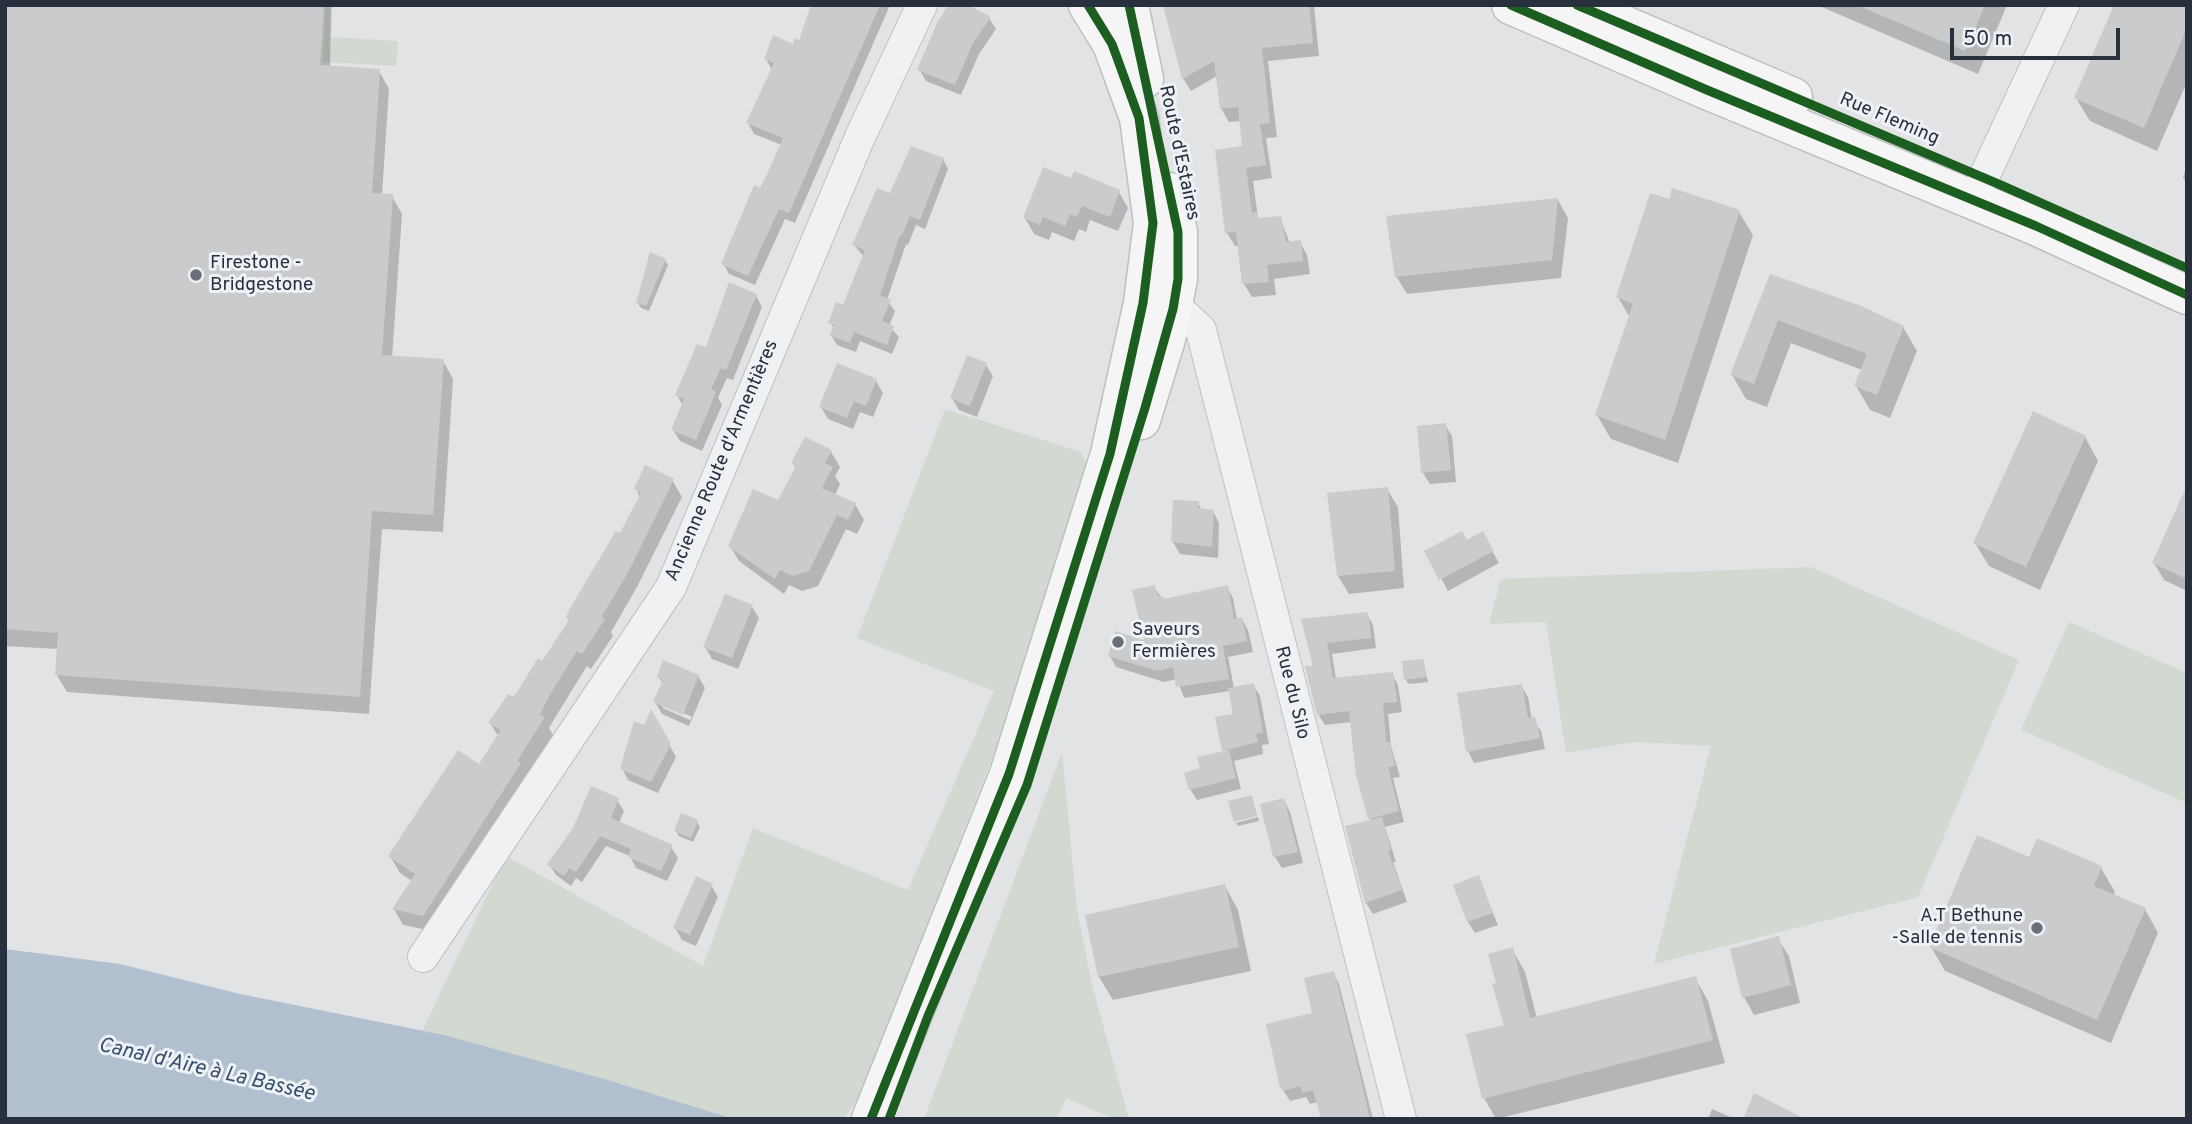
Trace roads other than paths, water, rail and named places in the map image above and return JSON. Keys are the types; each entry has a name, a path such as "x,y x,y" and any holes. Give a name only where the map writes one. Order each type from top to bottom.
{"main road":[{"name":"Route d'Estaires","path":"1087,5 1112,44 1139,118 1153,223 1158,306"},
{"name":"Route d'Estaires","path":"1129,5 1178,232 1178,279 1158,306"},
{"path":"1511,5 1718,95 2036,226 2187,295"},
{"name":"Rue Fleming","path":"1577,5 2187,268"},
{"path":"871,1119 1009,774 1158,306"},
{"path":"889,1119 928,1016 1027,785 1145,408 1158,306"}],"street":[{"name":"Ancienne Route d'Armentières","path":"423,957 671,587 860,137 922,5"},
{"path":"1983,179 2064,5"},
{"name":"Rue du Silo","path":"1158,306 1184,314 1202,330 1296,713 1401,1119"}],"water":[{"name":"Canal d'Aire à La Bassée","path":"5,949 120,964 240,994 444,1035 608,1080 734,1119 5,1119"}],"place":[{"name":"Firestone - Bridgestone","path":"196,275"},
{"name":"Saveurs Fermières","path":"1118,642"},
{"name":"A.T Bethune -Salle de tennis","path":"2037,928"}]}
